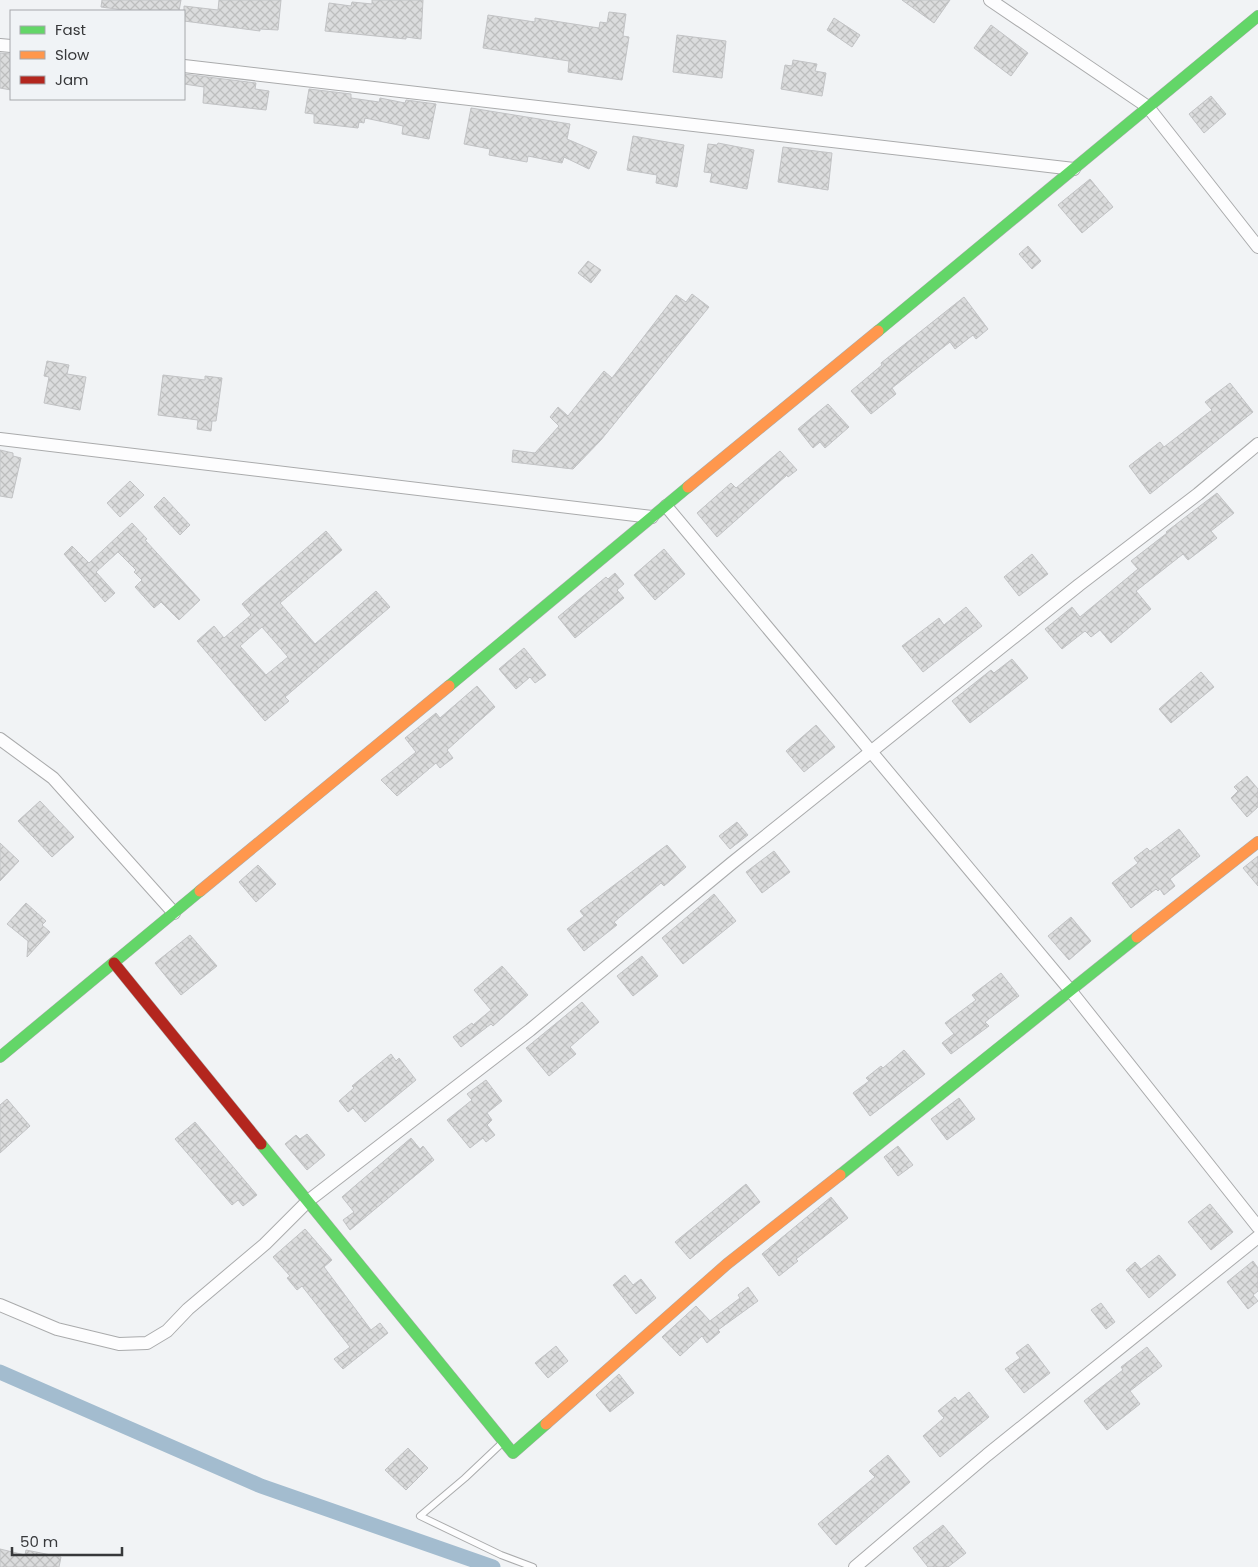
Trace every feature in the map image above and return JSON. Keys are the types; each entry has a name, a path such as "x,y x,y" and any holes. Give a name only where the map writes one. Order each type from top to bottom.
{"street":[{"path":"990,0 1148,107 1258,247"},
{"path":"0,1057 1258,16"},
{"path":"185,66 1074,168"},
{"path":"0,439 652,517"},
{"path":"0,1305 57,1329 119,1344 147,1343 167,1331 188,1309 265,1244 308,1201 399,1129 530,1030 732,863 1258,444"},
{"path":"666,506 1070,990 1258,1228"},
{"path":"0,739 53,778 174,913"},
{"path":"114,962 513,1453 727,1264 954,1087 1070,990 1258,842"},
{"path":"855,1567 987,1455 1258,1237"}],"lane":[{"path":"504,1442 420,1516 500,1555 533,1567"}],"building":[{"path":"102,0 181,0 179,10 124,10 101,7"},
{"path":"219,0 281,0 278,30 260,29 260,31 185,21 184,6 218,10"},
{"path":"372,0 423,0 421,39 325,31 329,3 351,6 352,2 372,4"},
{"path":"902,0 950,0 934,23"},
{"path":"609,12 626,14 623,36 629,37 622,80 568,72 569,61 483,48 488,15 535,22 535,18 599,28 600,22 607,23"},
{"path":"834,18 860,35 852,47 827,30"},
{"path":"991,25 1028,53 1011,76 974,48"},
{"path":"677,35 726,41 722,78 673,72"},
{"path":"0,53 10,54 10,90 0,88"},
{"path":"793,60 817,64 815,71 826,73 822,96 781,89 785,65 792,66"},
{"path":"185,74 256,83 255,89 269,91 266,110 203,103 204,87 185,84"},
{"path":"309,89 351,94 351,98 379,102 380,98 405,103 406,100 436,104 429,139 402,134 403,126 365,118 364,123 359,122 358,128 314,123 314,114 305,113"},
{"path":"1211,96 1226,114 1204,133 1189,114"},
{"path":"471,108 570,124 567,139 597,152 589,169 564,157 562,163 528,156 527,162 489,155 490,149 464,144"},
{"path":"633,136 684,145 677,187 656,183 657,175 627,170"},
{"path":"718,143 754,150 747,189 710,182 712,173 704,172 708,144 717,145"},
{"path":"783,147 832,153 828,190 778,182"},
{"path":"1090,179 1113,207 1082,233 1058,205"},
{"path":"1028,246 1041,261 1032,269 1019,254"},
{"path":"588,261 601,270 591,283 578,273"},
{"path":"692,294 709,307 601,440 573,469 512,462 513,450 535,453 559,426 550,417 558,407 568,416 604,371 612,378 676,295 686,302"},
{"path":"964,297 988,329 976,339 973,335 955,349 950,342 892,388 896,394 871,414 851,391 882,365 881,363"},
{"path":"47,361 69,365 67,374 86,377 80,410 44,403 49,377 44,376"},
{"path":"163,375 205,380 205,376 222,378 216,421 212,421 211,431 197,429 198,420 158,415"},
{"path":"1230,383 1253,412 1150,494 1129,466 1160,442 1164,447 1212,410 1205,402"},
{"path":"828,404 849,427 825,448 820,442 813,448 798,429"},
{"path":"0,450 13,453 13,456 21,458 12,498 0,496"},
{"path":"780,451 797,470 788,477 787,475 717,537 697,513 731,483 736,488"},
{"path":"130,481 144,495 120,517 107,503"},
{"path":"1217,493 1234,513 1211,531 1217,538 1188,560 1183,554 1136,591 1151,609 1111,643 1100,630 1091,637 1085,631 1062,649 1045,629 1072,607 1080,617 1138,569 1131,561"},
{"path":"164,497 190,525 180,535 154,507"},
{"path":"132,523 147,539 145,540 200,600 179,620 161,602 154,608 135,587 142,580 134,572 136,570 118,552 96,572 115,593 105,602 64,554 72,546 89,563"},
{"path":"326,531 342,550 280,603 315,644 376,591 390,607 285,697 289,701 265,721 197,641 214,626 224,638 251,615 242,604","holes":["262,627 288,657 266,675 240,646"]},
{"path":"664,549 685,574 655,600 634,575"},
{"path":"1032,554 1048,574 1019,596 1004,577"},
{"path":"615,573 624,584 617,590 624,598 575,638 558,617 606,577 608,579"},
{"path":"966,607 982,626 923,672 902,646 939,618 944,625"},
{"path":"524,648 546,675 535,683 530,677 516,689 499,669"},
{"path":"1012,659 1028,678 970,723 952,701 991,670 994,673"},
{"path":"1201,672 1214,687 1171,723 1159,709"},
{"path":"477,686 495,707 447,750 453,758 440,768 436,763 397,796 381,780 416,752 405,738 436,713 440,718"},
{"path":"816,725 835,747 804,772 786,751"},
{"path":"1247,776 1258,789 1258,807 1247,817 1231,798 1238,791 1234,787"},
{"path":"40,801 74,837 52,857 18,821"},
{"path":"737,822 748,835 730,849 719,836"},
{"path":"1179,829 1200,856 1170,879 1175,886 1164,895 1160,889 1158,891 1156,889 1131,908 1112,883 1138,863 1134,858 1147,848 1150,851"},
{"path":"0,843 19,861 0,881"},
{"path":"667,845 686,867 664,886 661,883 614,922 617,925 584,951 567,929 584,916 580,911"},
{"path":"774,851 790,872 762,893 746,872"},
{"path":"1258,856 1258,886 1243,868"},
{"path":"258,865 276,884 256,902 239,882"},
{"path":"714,894 736,921 683,964 662,938"},
{"path":"26,903 46,921 42,925 50,932 27,957 28,941 7,924"},
{"path":"1071,917 1091,941 1069,960 1048,936"},
{"path":"190,935 217,966 181,995 155,963"},
{"path":"642,956 658,976 633,996 617,976"},
{"path":"502,966 528,995 493,1026 491,1024 461,1047 453,1037 472,1023 473,1025 491,1010 474,990"},
{"path":"1001,973 1019,996 985,1022 989,1026 951,1054 942,1043 954,1034 945,1023 976,1000 972,995"},
{"path":"582,1002 599,1022 570,1047 576,1054 549,1076 526,1048"},
{"path":"904,1050 925,1074 870,1116 853,1093 869,1081 866,1078 881,1066 883,1068"},
{"path":"391,1054 396,1061 399,1058 416,1080 365,1122 353,1108 348,1112 339,1101 354,1088 352,1086"},
{"path":"486,1080 502,1101 487,1113 492,1120 487,1125 495,1135 486,1142 483,1138 470,1148 447,1120 472,1100 467,1094"},
{"path":"959,1098 975,1119 947,1140 931,1119"},
{"path":"7,1099 30,1126 0,1153 0,1105"},
{"path":"195,1122 257,1195 243,1206 238,1200 232,1205 175,1139"},
{"path":"307,1134 325,1155 307,1170 285,1144 296,1135 300,1139"},
{"path":"411,1138 420,1149 423,1146 434,1160 350,1230 343,1220 354,1212 342,1197"},
{"path":"898,1146 913,1165 898,1176 884,1157"},
{"path":"746,1184 760,1202 690,1259 675,1242"},
{"path":"831,1197 848,1218 796,1259 798,1261 779,1276 762,1254"},
{"path":"1210,1204 1233,1232 1211,1250 1188,1222"},
{"path":"305,1229 332,1260 324,1267 371,1330 380,1323 388,1333 343,1369 334,1359 350,1347 302,1286 297,1290 287,1278 290,1276 273,1257"},
{"path":"1159,1255 1176,1275 1149,1298 1126,1270 1135,1262 1141,1269"},
{"path":"1253,1261 1258,1268 1258,1291 1253,1295 1258,1301 1248,1309 1227,1282"},
{"path":"625,1275 633,1285 641,1279 656,1298 636,1314 613,1285"},
{"path":"748,1287 758,1301 718,1330 720,1332 707,1343 702,1336 680,1356 662,1337 696,1306 710,1321 740,1298 738,1295"},
{"path":"1101,1303 1115,1322 1106,1329 1091,1310"},
{"path":"1028,1344 1050,1373 1024,1393 1005,1369 1020,1358 1016,1353"},
{"path":"556,1346 568,1361 548,1378 535,1363"},
{"path":"1147,1347 1162,1366 1130,1391 1140,1404 1107,1430 1084,1401 1123,1370 1121,1367"},
{"path":"619,1374 634,1393 610,1412 596,1395"},
{"path":"969,1392 989,1417 940,1457 923,1436 944,1418 938,1411 955,1397 958,1401"},
{"path":"408,1448 428,1468 406,1490 385,1470"},
{"path":"888,1455 910,1482 836,1545 818,1524 875,1477 869,1471"},
{"path":"943,1525 966,1553 948,1567 928,1567 913,1548"},
{"path":"0,1549 25,1555 26,1550 61,1557 59,1567 0,1567"}],"waterway":[{"path":"0,1372 261,1486 493,1567"}],"traffic: fast":[{"path":"878,331 1258,16"},
{"path":"449,686 688,487"},
{"path":"0,1057 200,891"},
{"path":"840,1175 1137,937"},
{"path":"261,1144 513,1453 546,1424"}],"traffic: slow":[{"path":"688,487 878,331"},
{"path":"200,891 449,686"},
{"path":"1137,937 1258,842"},
{"path":"546,1424 727,1264 840,1175"}],"traffic: jam":[{"path":"114,963 261,1144"}]}
